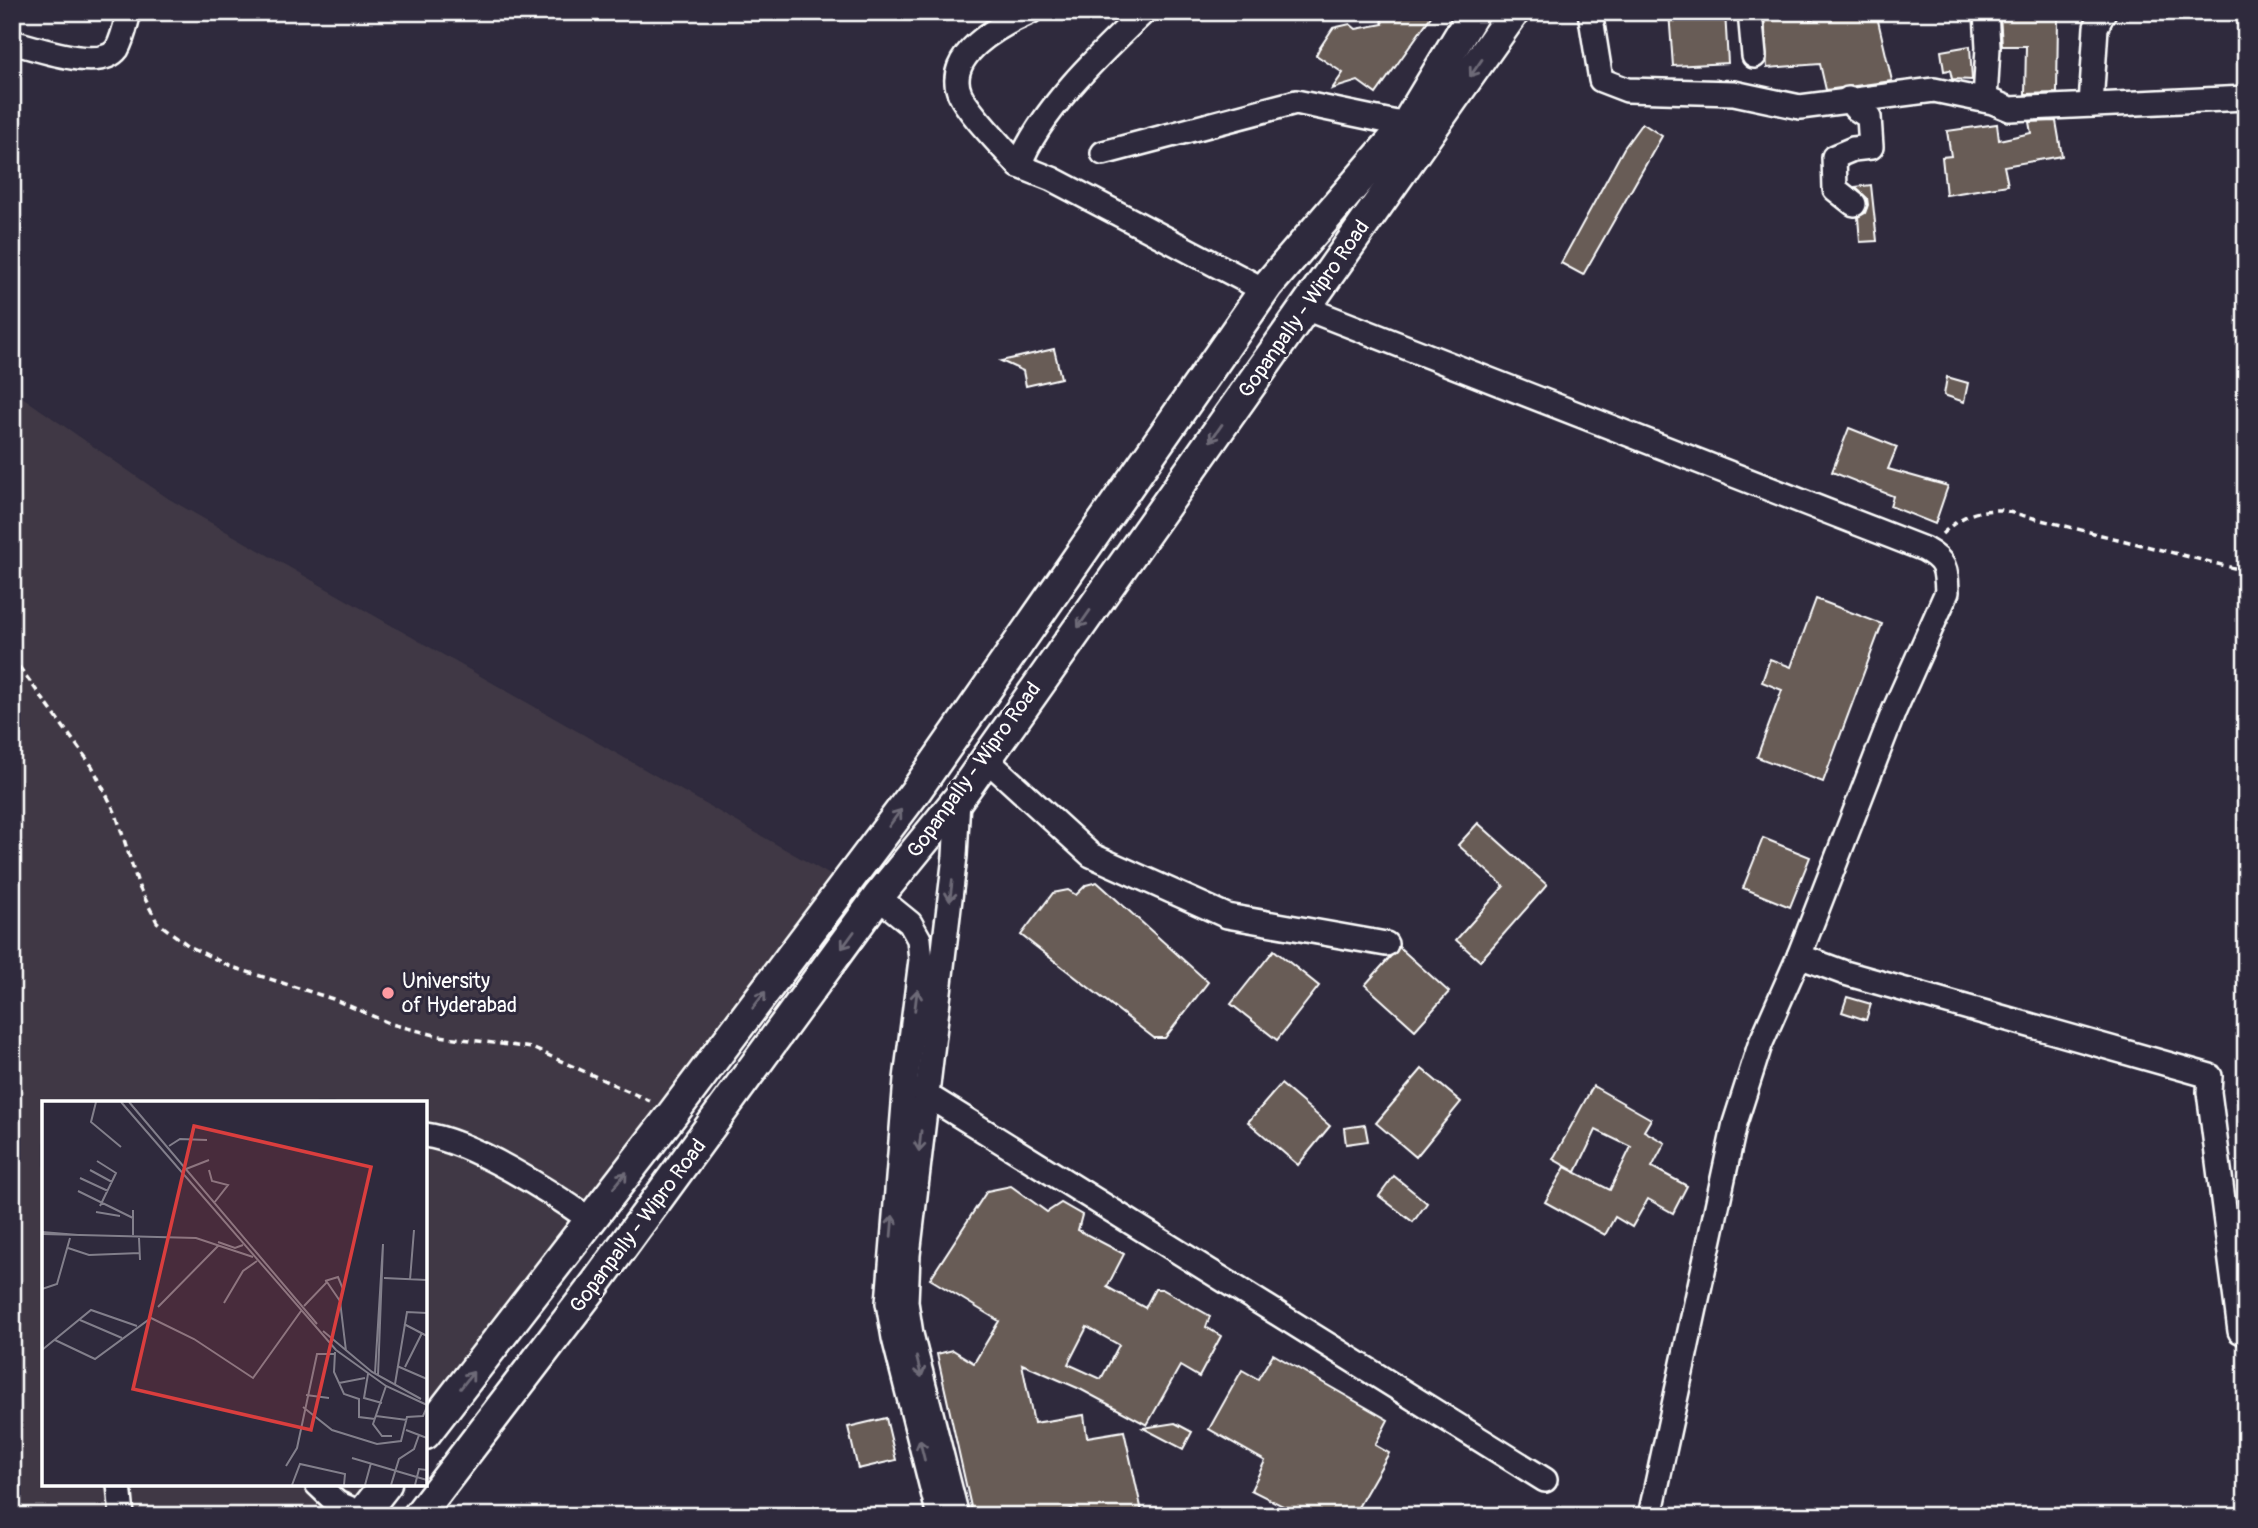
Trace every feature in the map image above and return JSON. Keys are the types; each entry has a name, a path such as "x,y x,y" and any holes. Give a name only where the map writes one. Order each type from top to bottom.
{"main road":[{"name":"Gopanpally - Wipro Road","path":"427,1431 674,1112 915,792 1264,290 1406,125 1474,12"},
{"name":"Gopanpally - Wipro Road","path":"418,1516 580,1304 878,897 958,799 1514,12"},
{"path":"570,1245 604,1271"},
{"path":"547,1278 580,1304"},
{"path":"362,1515 384,1486"}],"street":[{"path":"12,42 94,61 109,56 118,47 129,12"},
{"path":"1030,12 980,42 959,65 956,80 961,96 1018,166 1052,179 1264,290"},
{"path":"1018,166 1026,146 1083,72 1144,12"},
{"path":"1590,12 1601,80 1613,87 1628,90 1734,93 1800,107 1934,90 1985,100 2010,109 2246,98"},
{"path":"1750,12 1754,56"},
{"path":"1985,100 1989,47 1986,12"},
{"path":"2091,105 2096,27 2104,12"},
{"path":"1848,99 1868,117 1871,147 1853,149 1834,157 1835,189 1854,204"},
{"path":"1103,153 1296,102 1406,125"},
{"path":"1305,308 1924,549 1940,557 1946,572 1947,592 1894,711 1799,956 1760,1045 1735,1123 1650,1516"},
{"path":"985,758 1091,855 1227,916 1386,944"},
{"path":"957,1516 911,1334 906,1302 908,1255 925,1094 955,856 958,799"},
{"path":"878,897 910,922 919,939 921,960 906,1079 888,1303 894,1338 939,1516"},
{"path":"1799,956 1845,973 2210,1076 2209,1092 2239,1331 2246,1334"},
{"path":"925,1094 1545,1480"},
{"path":"427,1136 465,1148 554,1194 589,1219"},
{"path":"119,1486 122,1516"},
{"path":"319,1486 337,1503 362,1515"}],"path":[{"path":"1924,549 1962,515 1981,510 2001,510 2246,571"},
{"path":"12,657 92,766 116,814 139,887 157,922 189,946 229,966 333,999 391,1024 439,1036 532,1048 674,1112"}],"shaded area":[{"name":"University of Hyderabad","path":"12,390 169,499 846,884 427,1437 427,1101 42,1101 42,1486 390,1486 368,1516 12,1516"}],"building":[{"path":"1379,12 1434,12 1376,94 1358,81 1332,89 1343,73 1316,55 1319,49 1333,28 1350,24 1356,29 1383,24"},
{"path":"1669,12 1725,12 1728,63 1673,66"},
{"path":"1764,12 1810,12 1810,20 1843,12 1876,12 1892,81 1826,90 1820,64 1767,68"},
{"path":"2000,14 2058,17 2057,93 2025,94 2026,46 2002,46"},
{"path":"1970,46 1972,80 1952,79 1950,70 1944,71 1941,51"},
{"path":"2056,121 2062,156 2004,166 2008,185 1946,195 1942,157 1951,156 1947,131 1997,124 1999,140 2031,133 2029,122"},
{"path":"1642,123 1662,136 1583,275 1561,263 1624,148"},
{"path":"1871,185 1877,241 1860,242 1858,217 1865,213 1868,205 1867,198 1855,187"},
{"path":"1054,349 1061,378 1026,386 1023,371 1001,361"},
{"path":"1947,377 1968,383 1964,402 1944,395"},
{"path":"1849,428 1897,447 1888,469 1948,486 1935,524 1890,506 1893,496 1832,472"},
{"path":"1816,599 1882,624 1823,782 1757,757 1782,690 1762,682 1770,659 1791,667"},
{"path":"1478,823 1547,885 1480,961 1456,940 1504,886 1458,845"},
{"path":"1763,838 1810,857 1790,907 1743,888"},
{"path":"1097,882 1208,982 1165,1038 1154,1038 1021,935 1053,893 1068,890 1076,895 1086,885"},
{"path":"1399,947 1449,992 1415,1030 1365,985"},
{"path":"1274,950 1319,986 1277,1040 1231,1004"},
{"path":"1847,997 1871,1004 1866,1020 1842,1012"},
{"path":"1422,1069 1461,1102 1416,1157 1376,1123"},
{"path":"1281,1084 1330,1126 1298,1165 1248,1122"},
{"path":"1593,1086 1651,1119 1644,1131 1665,1143 1652,1167 1687,1186 1673,1213 1648,1199 1632,1227 1615,1217 1605,1235 1545,1202 1565,1167 1610,1190 1631,1147 1596,1130 1576,1172 1553,1159"},
{"path":"1365,1125 1368,1141 1346,1144 1344,1128"},
{"path":"1394,1176 1427,1203 1413,1222 1379,1196"},
{"path":"1011,1186 1047,1212 1061,1203 1082,1215 1078,1230 1124,1254 1107,1287 1145,1308 1155,1289 1162,1289 1210,1316 1206,1327 1221,1336 1199,1377 1180,1366 1147,1425 1080,1389 1022,1364 1034,1423 1084,1415 1087,1437 1124,1431 1143,1516 1073,1516 1072,1509 1044,1516 973,1516 937,1354 953,1350 974,1363 999,1321 930,1279 987,1191","holes":["1087,1327 1119,1345 1101,1379 1068,1364"]},
{"path":"1273,1354 1388,1420 1375,1445 1389,1453 1353,1516 1303,1516 1251,1490 1265,1461 1209,1429 1242,1370 1258,1379"},
{"path":"886,1418 896,1460 858,1469 848,1427"},
{"path":"1175,1423 1192,1432 1183,1449 1143,1428"}],"place":[{"name":"University of Hyderabad","path":"388,993"}]}
